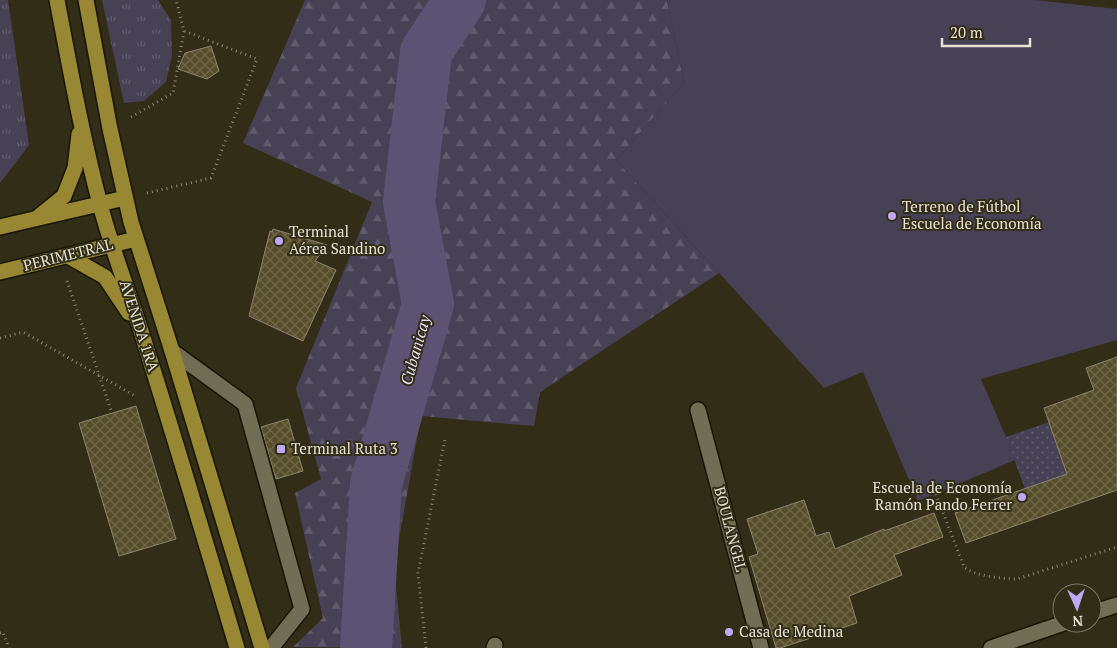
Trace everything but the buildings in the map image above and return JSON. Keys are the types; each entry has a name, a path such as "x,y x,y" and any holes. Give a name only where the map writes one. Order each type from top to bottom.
{"main road":[{"name":"AVENIDA 1RA","path":"57,0 80,123 100,204 141,329 237,648"},
{"name":"AVENIDA 1RA","path":"86,0 125,198 262,648"},
{"path":"36,219 64,196 75,168 80,123"},
{"path":"0,227 125,198"},
{"name":"PERIMETRAL","path":"0,272 136,238"},
{"path":"63,257 105,277 141,329"}],"street":[{"path":"172,351 244,404 302,609 271,648"},
{"name":"BOULANGEL","path":"698,410 761,648"},
{"path":"1102,610 1117,605"},
{"path":"991,648 1052,627"}],"path":[{"path":"110,129 173,93 184,30 176,0"},
{"path":"125,198 211,178 258,59 184,30"},
{"path":"63,257 112,413"},
{"path":"0,338 23,332 167,414"},
{"path":"426,648 418,573 445,439"},
{"path":"936,494 964,567 969,572 1004,579 1017,579 1116,547"},
{"path":"0,633 3,632 9,648"}],"green space":[{"path":"0,0 8,0 29,145 0,183"},
{"path":"102,0 158,0 171,20 172,55 166,82 144,101 124,103"},
{"path":"305,0 667,0 684,83 616,160 719,273 540,392 534,426 421,416 394,567 402,648 293,647 323,618 295,493 321,479 296,388 372,202 243,143"},
{"name":"Terreno de Fútbol Escuela de Economía","path":"667,0 1035,0 1117,9 1117,340 981,379 1015,460 918,501 863,372 824,388 616,160 684,83"},
{"path":"1049,422 1067,474 1025,489 1006,437"}],"waterway":[{"name":"Cubanicay","path":"366,648 376,484 428,304 409,202 426,52 460,0"}],"place":[{"name":"Terreno de Fútbol Escuela de Economía","path":"892,216"},
{"name":"Terminal Aérea Sandino","path":"279,241"},
{"name":"Terminal Ruta 3","path":"281,449"},
{"name":"Escuela de Economía Ramón Pando Ferrer","path":"1022,497"},
{"name":"Casa de Medina","path":"729,632"}]}
